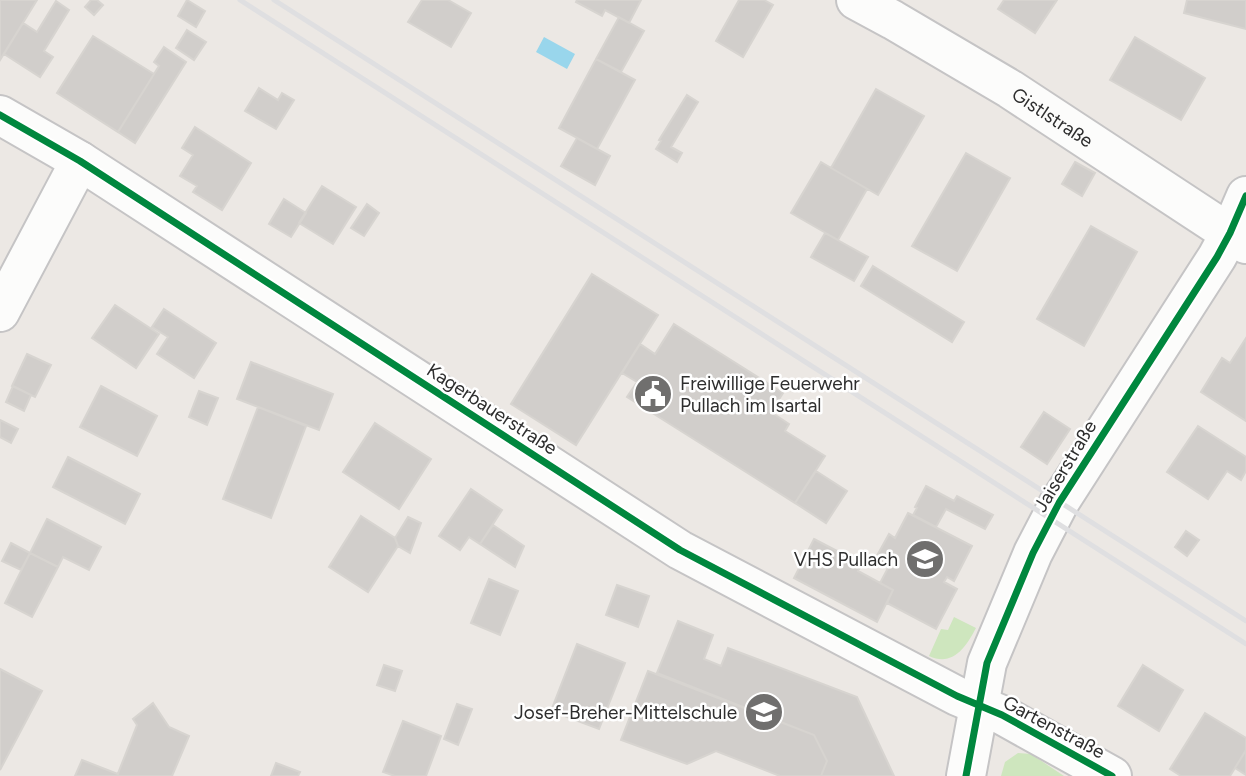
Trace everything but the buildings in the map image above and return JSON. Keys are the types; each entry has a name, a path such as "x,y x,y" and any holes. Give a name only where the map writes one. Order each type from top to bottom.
{"street":[{"name":"Gistlstraße","path":"856,0 1010,89 1238,238"},
{"name":"Kagerbauerstraße","path":"0,115 80,161 680,550 980,706"},
{"path":"0,312 80,161"},
{"name":"Jaiserstraße","path":"966,776 987,663 1033,553 1059,502 1217,257 1238,238 1246,196"},
{"name":"Gartenstraße","path":"980,706 1002,715 1112,776"}],"green space":[{"path":"954,617 976,628 968,642 952,657 938,659 929,656 941,629 948,630"},
{"path":"1018,753 1031,754 1064,776 1001,776 1005,762"}],"water":[{"path":"544,37 575,54 567,69 536,52"}],"railway":[{"path":"240,0 1246,644"},
{"path":"274,0 1246,621"}],"cycle path":[{"path":"0,115 80,161 680,550 957,696 1002,715 1112,776"},
{"path":"966,776 987,663 1033,553 1059,503 1217,257 1246,196"}],"place":[{"name":"Freiwillige Feuerwehr Pullach im Isartal","path":"653,394"},
{"name":"VHS Pullach","path":"925,559"},
{"name":"Josef-Breher-Mittelschule","path":"764,712"}]}
